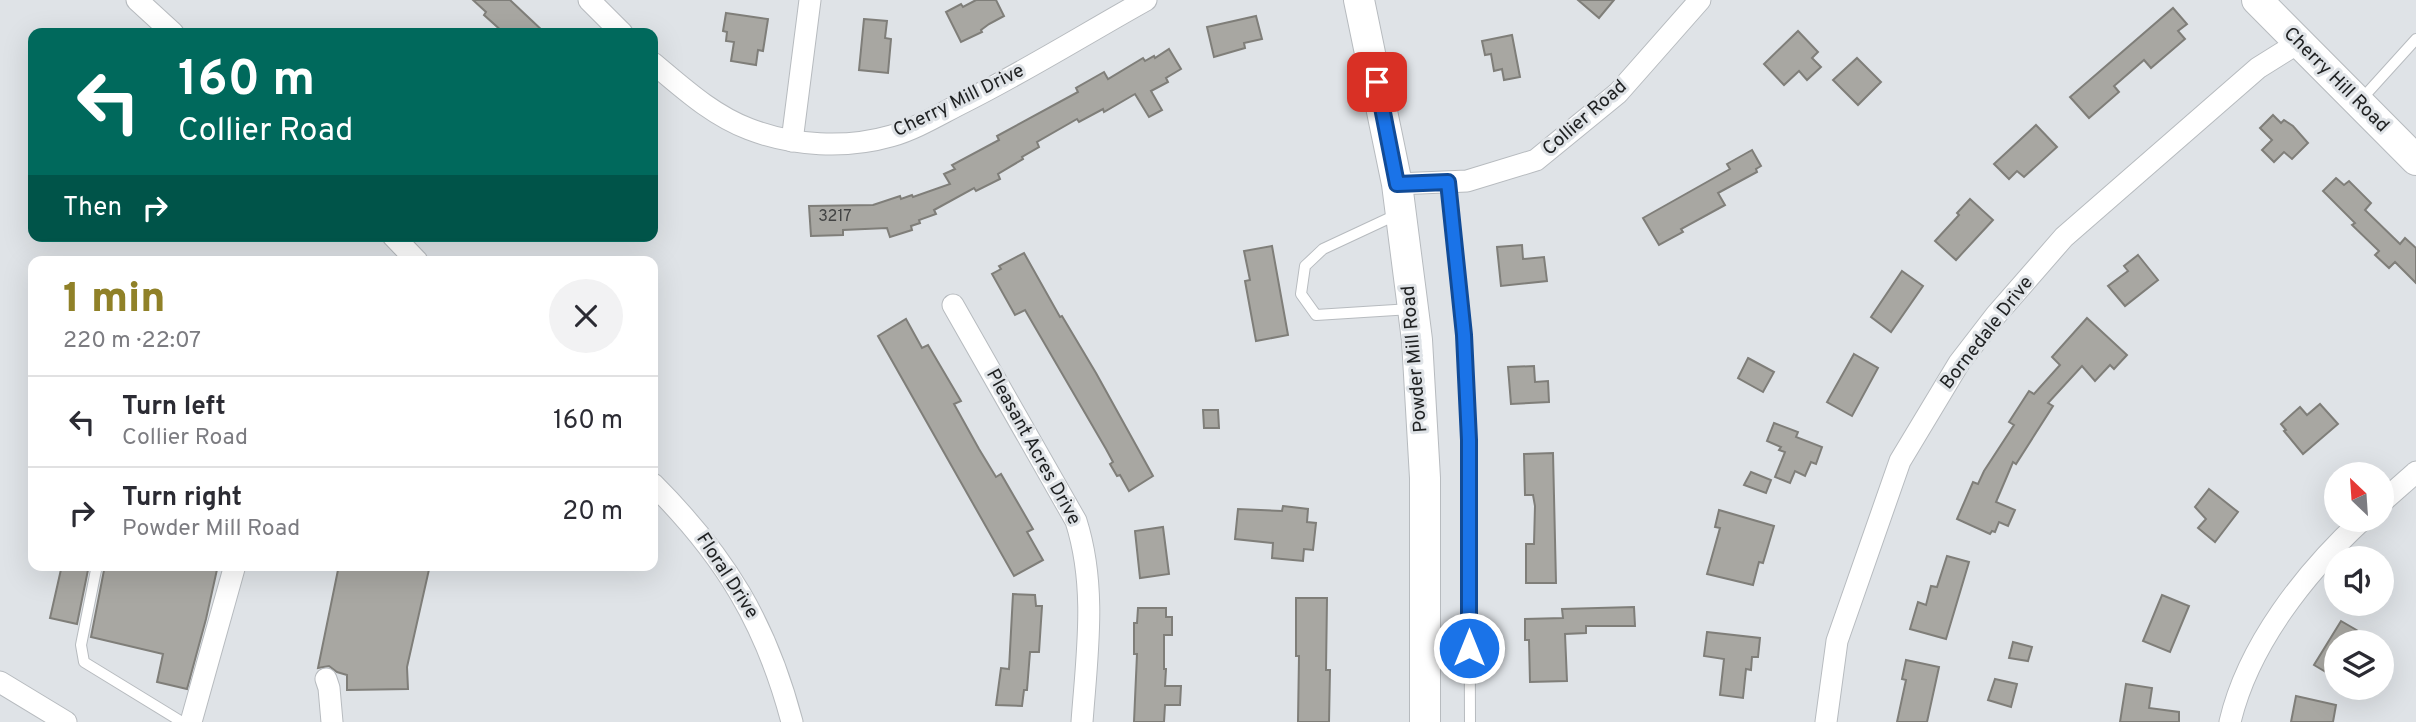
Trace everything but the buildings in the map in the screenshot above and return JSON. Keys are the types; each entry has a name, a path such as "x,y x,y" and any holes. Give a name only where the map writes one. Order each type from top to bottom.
{"main road":[{"name":"Powder Mill Road","path":"1359,0 1399,199 1417,340 1425,478 1425,722"},
{"name":"Cherry Hill Road","path":"2257,0 2416,160"}],"street":[{"path":"136,0 167,28"},
{"path":"589,0 617,28"},
{"path":"792,141 810,0"},
{"name":"Cherry Mill Drive","path":"658,67 708,109 750,130 792,141 858,143 892,136 987,90 1146,0"},
{"name":"Collier Road","path":"1399,199 1448,182 1467,181 1536,160 1618,93 1700,0"},
{"name":"Bornedale Drive","path":"1826,722 1837,642 1900,461 1959,363 1996,315 2064,237 2258,68 2298,43"},
{"path":"399,242 412,256"},
{"name":"Pleasant Acres Drive","path":"953,305 1076,521 1084,547 1090,596 1082,722"},
{"path":"2394,491 2416,472"},
{"name":"Floral Drive","path":"658,489 692,524 733,579 758,623 792,722"},
{"path":"2230,722 2258,651 2293,594 2351,532"},
{"path":"191,722 233,571"},
{"path":"326,679 332,722"},
{"path":"0,682 66,722"}],"lane":[{"path":"2358,103 2416,39"},
{"path":"1448,182 1464,335 1468,427 1470,722"},
{"path":"1399,199 1323,249 1306,266 1301,294 1316,316 1413,309"},
{"path":"96,571 81,645 84,662 182,722"}],"route":[{"path":"1377,82 1397,184 1448,182 1464,335 1469,440 1469,648"}]}
